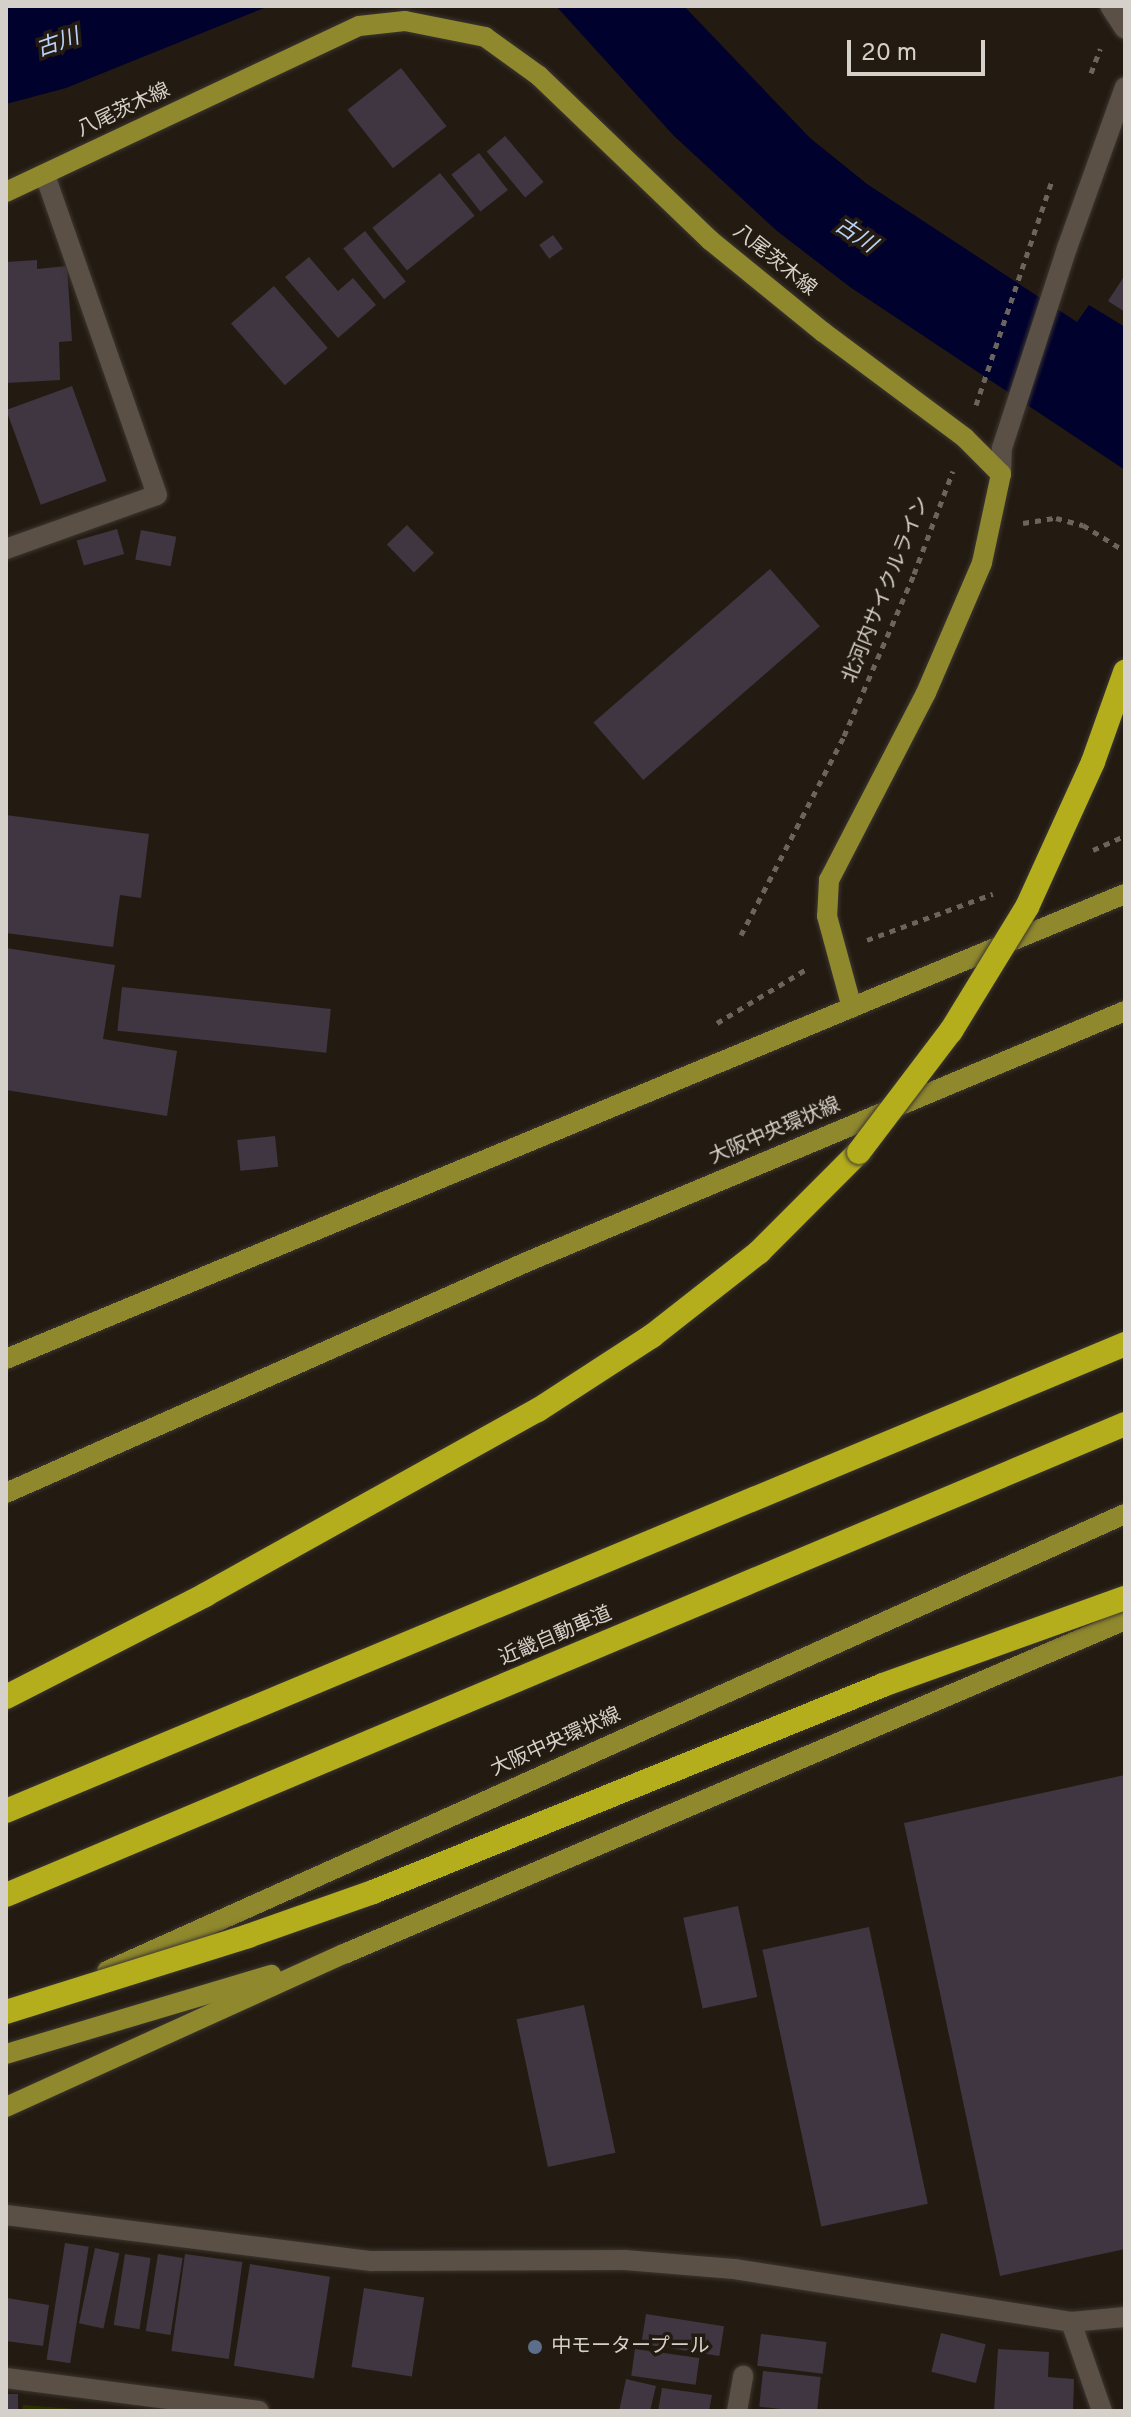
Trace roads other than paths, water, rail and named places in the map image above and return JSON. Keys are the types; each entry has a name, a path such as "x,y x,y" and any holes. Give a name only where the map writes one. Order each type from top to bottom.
{"highway":[{"path":"6,1697 205,1595 538,1410 652,1336 759,1252 859,1152 951,1031 1027,907 1093,762 1125,672"},
{"path":"6,1811 1125,1344"},
{"name":"近畿自動車道","path":"6,1895 1125,1424"},
{"path":"6,2014 373,1892 883,1685 1125,1598"}],"main road":[{"name":"八尾茨木線","path":"6,192 359,26 405,21 485,37 539,76 710,240 823,332 968,428 1001,474"},
{"path":"852,1008 827,916 829,880 926,693 982,563 1001,474"},
{"path":"6,1359 1125,894"},
{"name":"大阪中央環状線","path":"6,1493 529,1261 1125,1011"},
{"name":"大阪中央環状線","path":"6,2014 1125,1514"},
{"path":"6,2107 344,1954 1125,1620"},
{"path":"6,2054 344,1954"}],"street":[{"path":"1110,6 1125,29"},
{"path":"1001,474 1002,448 1067,248 1125,87"},
{"path":"6,549 157,495 45,175"},
{"path":"6,2215 371,2261 625,2260 734,2269 1071,2322 1125,2317"},
{"path":"1071,2322 1102,2411"},
{"path":"737,2411 743,2376"},
{"path":"6,2378 259,2411"}],"water":[{"name":"古川","path":"269,6 66,88 6,104 6,7"},
{"name":"古川","path":"556,6 684,6 810,138 867,184 1077,322 1089,305 1125,327 1125,470 850,287 777,231 674,136"}],"place":[{"name":"中モータープール","path":"535,2347"}]}
